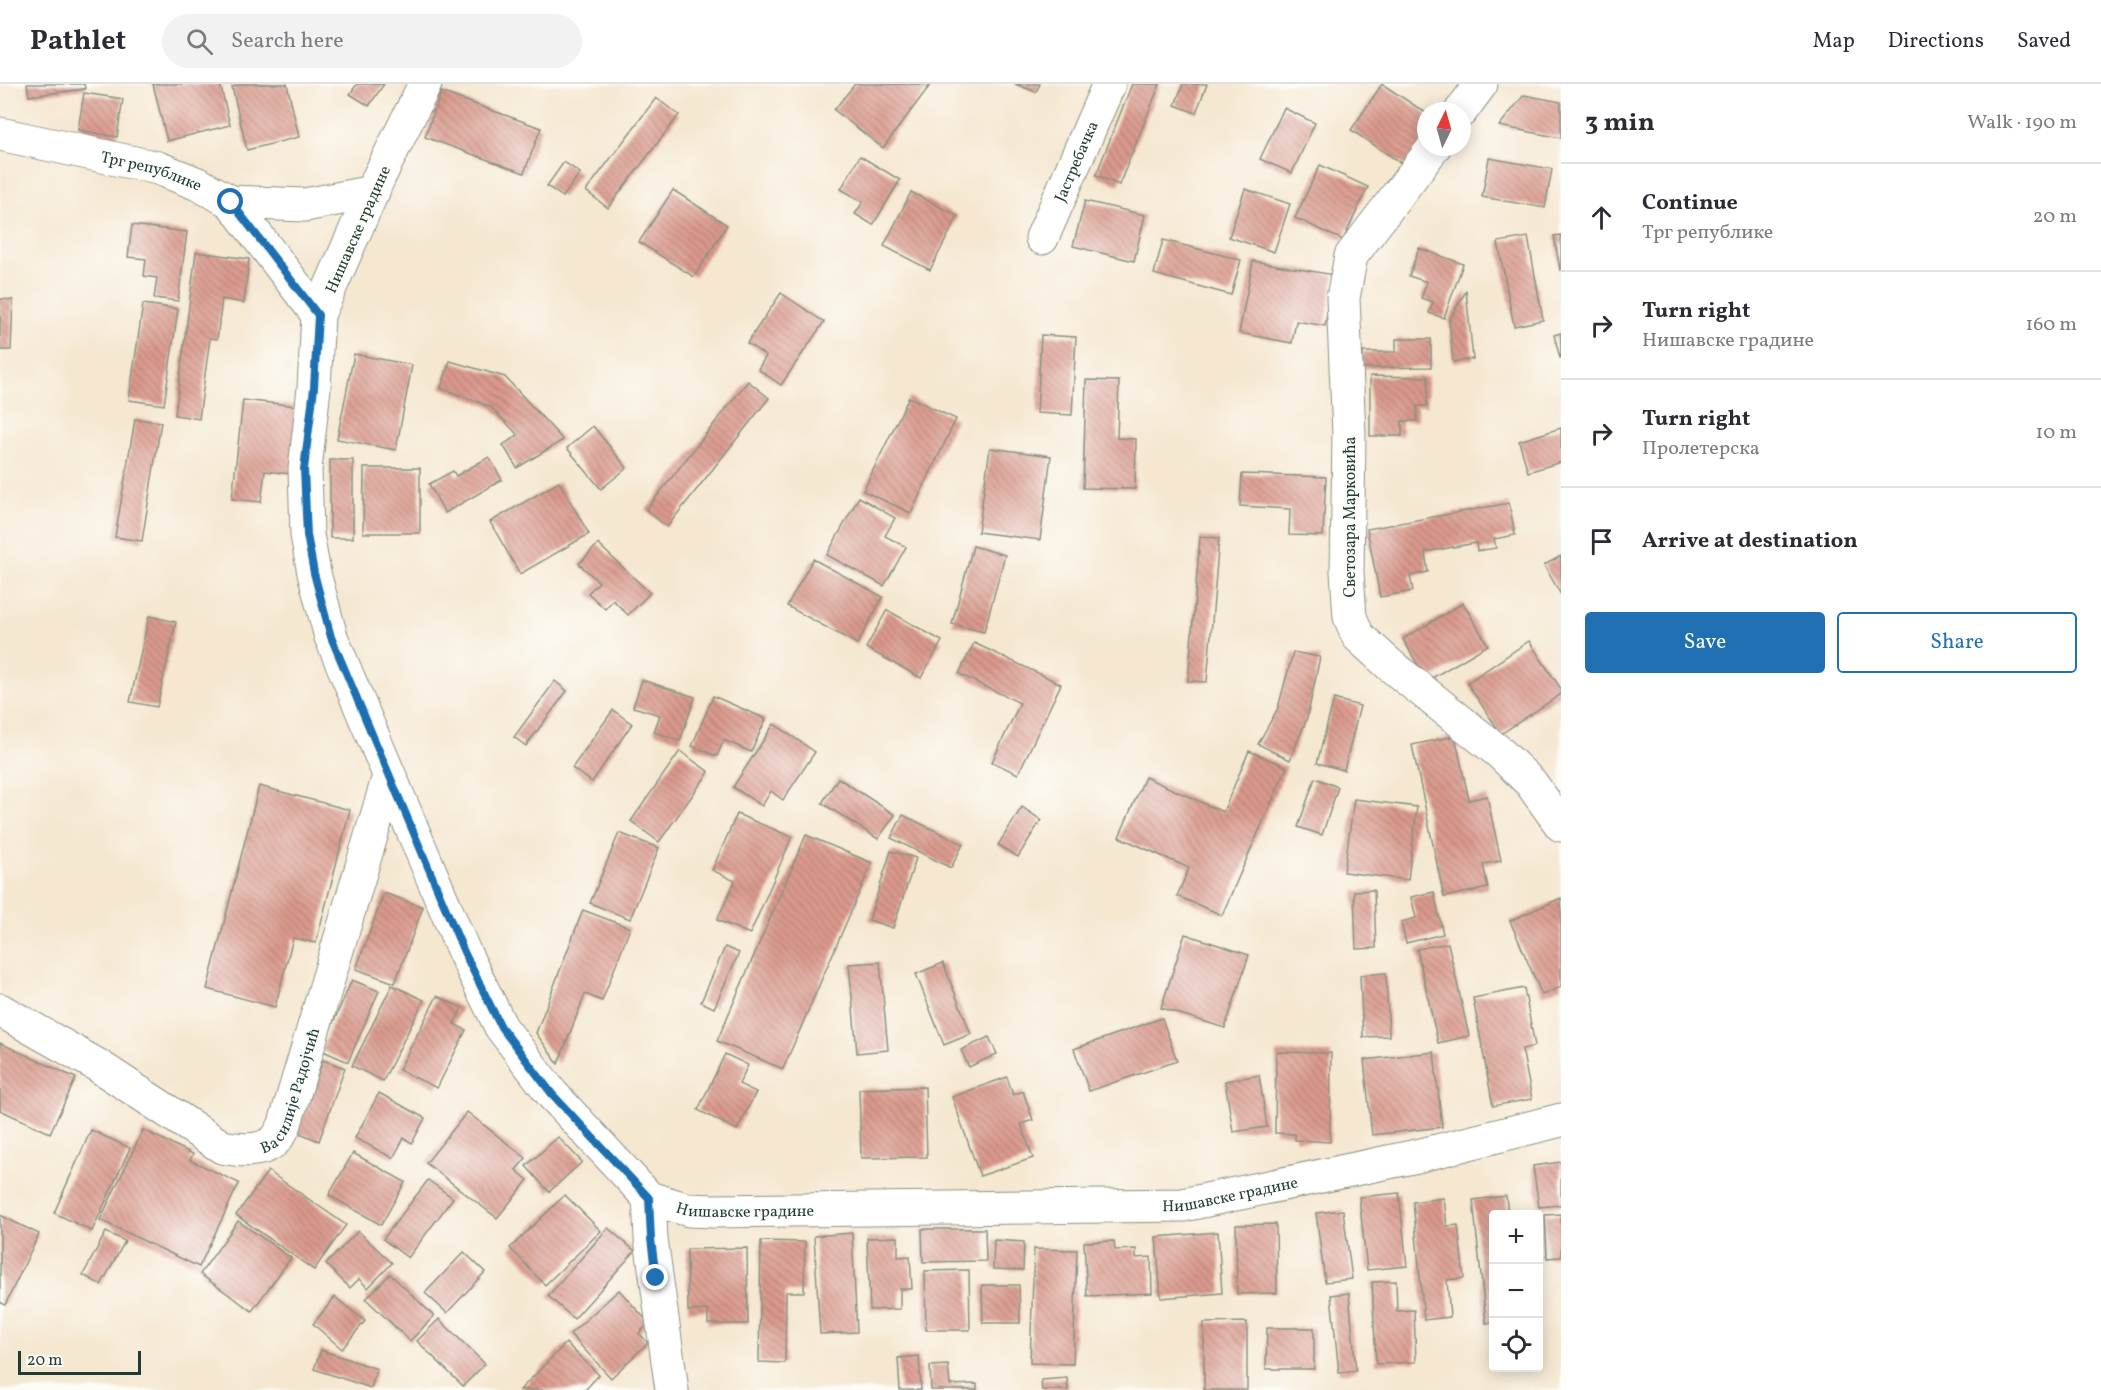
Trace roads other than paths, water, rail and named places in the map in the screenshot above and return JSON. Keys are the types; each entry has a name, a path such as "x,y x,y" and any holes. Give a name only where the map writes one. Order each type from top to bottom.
{"street":[{"name":"Нишавске градине","path":"424,84 372,192 318,315 314,388 304,469 307,535 314,573 331,637 464,952 501,1027 552,1094 649,1198 689,1210 714,1211 1183,1205 1417,1156 1561,1120"},
{"name":"Јастребачка","path":"1042,238 1109,84"},
{"path":"1468,102 1481,84"},
{"name":"Трг републике","path":"0,134 158,168 198,184 231,202 318,315"},
{"name":"Светозара Марковића","path":"1427,156 1351,256 1346,276 1343,298 1349,434 1347,572 1350,617 1358,636 1390,665 1499,752 1531,783 1561,825"},
{"path":"231,202 306,205 372,192"},
{"name":"Василије Радојчић","path":"0,1010 97,1065 222,1147 242,1150 260,1148 274,1142 284,1126 389,776"},
{"path":"649,1198 651,1239 672,1390"}]}
